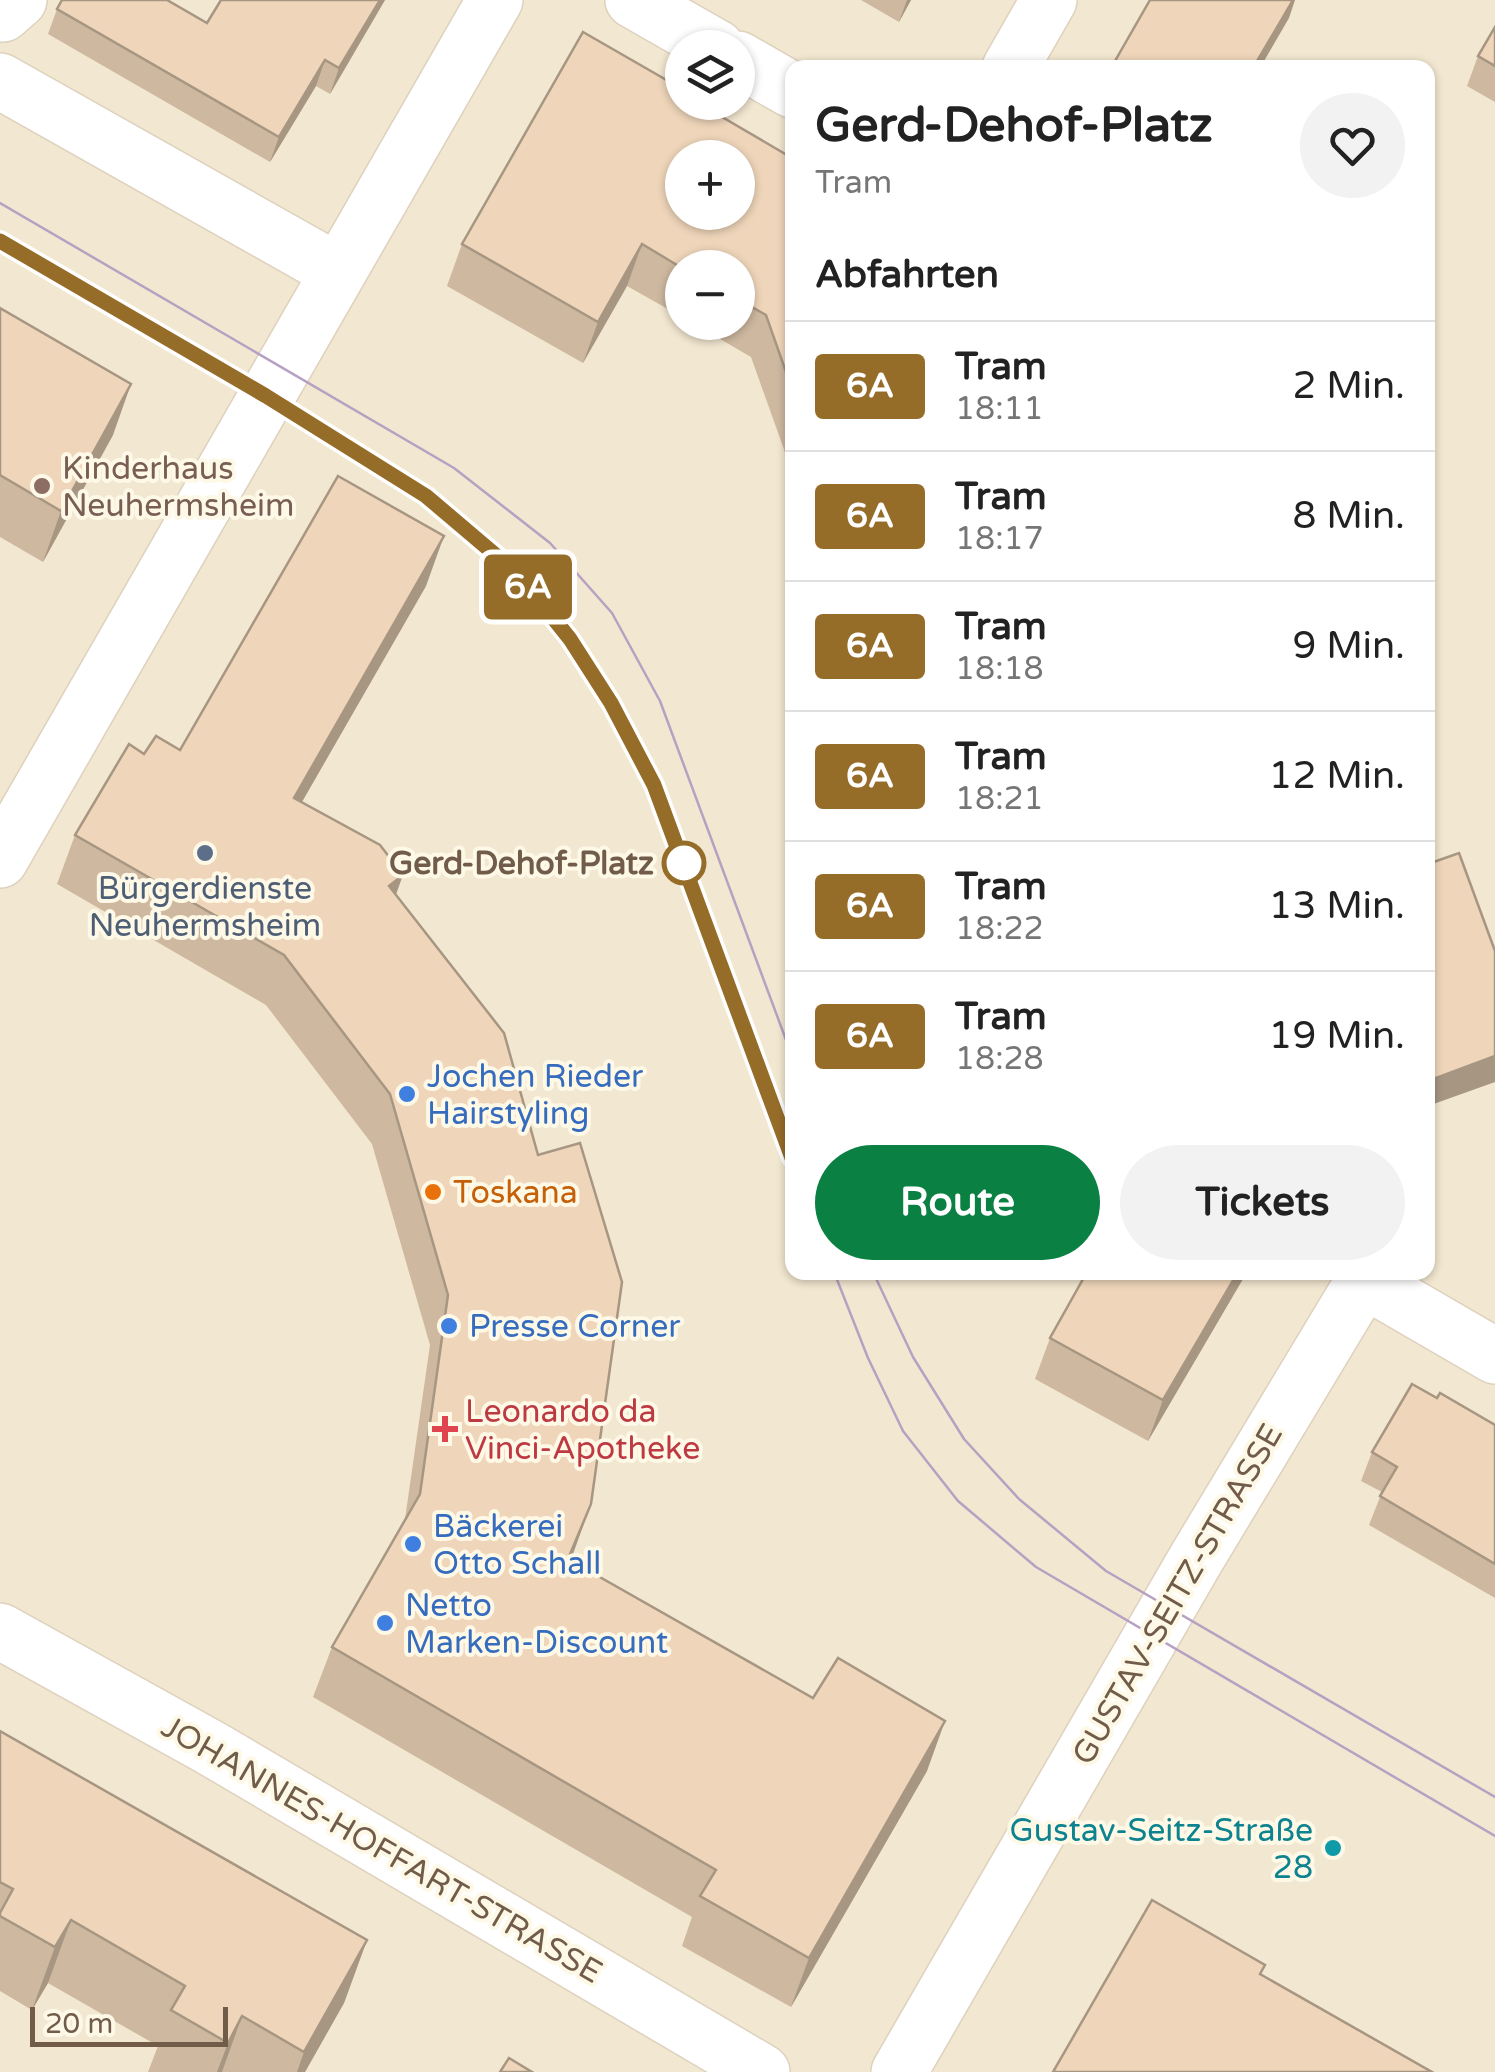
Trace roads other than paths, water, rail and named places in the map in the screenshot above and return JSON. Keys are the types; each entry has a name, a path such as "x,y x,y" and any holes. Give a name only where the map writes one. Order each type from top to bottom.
{"street":[{"path":"0,860 494,0"},
{"path":"633,0 686,30"},
{"path":"1015,60 1050,0"},
{"path":"755,69 785,86"},
{"path":"0,81 337,272"},
{"name":"GUSTAV-SEITZ-STRASSE","path":"899,2072 1360,1280"},
{"path":"1369,1280 1495,1356"},
{"name":"JOHANNES-HOFFART-STRASSE","path":"0,1632 196,1739 762,2072"}],"tram line":[{"path":"0,203 454,468 550,543 612,613 660,701 785,1037"},
{"path":"0,241 266,396 426,496 518,574 570,639 611,703 655,785 785,1140"},
{"name":"6A","path":"0,241 266,396 426,496 518,574 570,639 611,703 654,785 785,1139"},
{"path":"837,1280 903,1431 958,1501 1036,1567 1495,1836"},
{"path":"877,1280 913,1357 964,1439 1019,1499 1106,1571 1495,1797"}],"place":[{"name":"Kinderhaus Neuhermsheim","path":"42,486"},
{"name":"Bürgerdienste Neuhermsheim","path":"205,853"},
{"name":"Gerd-Dehof-Platz","path":"684,863"},
{"name":"Jochen Rieder Hairstyling","path":"407,1094"},
{"name":"Toskana","path":"433,1192"},
{"name":"Presse Corner","path":"449,1326"},
{"name":"Leonardo da Vinci-Apotheke","path":"445,1429"},
{"name":"Bäckerei Otto Schall","path":"413,1544"},
{"name":"Netto Marken-Discount","path":"385,1623"},
{"name":"Gustav-Seitz-Straße 28","path":"1333,1848"}]}
